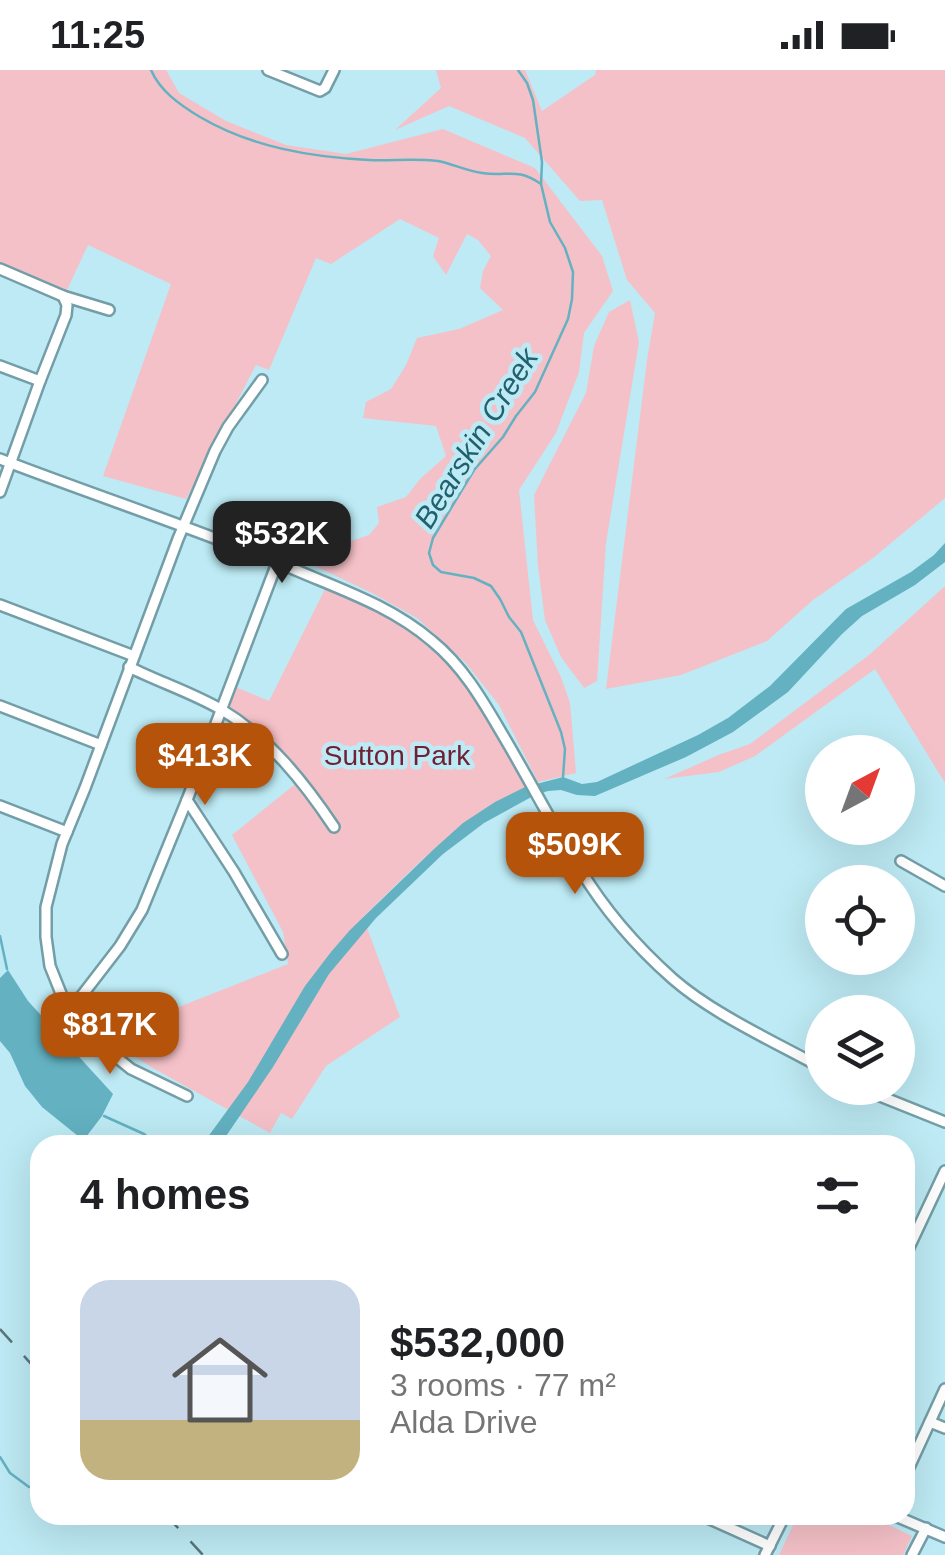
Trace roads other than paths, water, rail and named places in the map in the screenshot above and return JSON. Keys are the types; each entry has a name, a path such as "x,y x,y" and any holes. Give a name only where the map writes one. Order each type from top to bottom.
{"street":[{"path":"268,70 320,92 334,70"},
{"path":"0,270 109,310"},
{"path":"0,492 66,315 68,305 64,296"},
{"path":"0,366 40,381"},
{"path":"188,1096 130,1068 95,1040 68,1011 50,966 46,907 67,832 183,527 215,451 262,380"},
{"path":"0,459 356,594 392,612 434,642 484,702 593,890 618,920 674,980 805,1058"},
{"path":"68,1011 142,910 277,563"},
{"path":"0,605 134,656"},
{"path":"129,668 221,710 271,747 334,827"},
{"path":"0,706 100,744"},
{"path":"187,800 282,954"},
{"path":"0,806 67,832"},
{"path":"901,861 945,886"},
{"path":"902,1105 945,1122"},
{"path":"915,1235 945,1171"},
{"path":"915,1454 945,1389"},
{"path":"930,1422 945,1428"},
{"path":"915,1524 945,1538"},
{"path":"720,1525 768,1550 780,1525"},
{"path":"912,1555 926,1528"}],"water":[{"path":"945,543 945,562 862,616 788,692 733,732 595,796 561,790 535,795 484,823 443,854 376,918 329,974 227,1135 209,1135 331,952 463,823 525,787 563,777 582,784 597,782 728,718 770,686 846,609 934,555"},
{"path":"8,970 28,1001 113,1094 88,1135 77,1135 42,1107 25,1086 0,1041 0,978"}],"waterway":[{"name":"Bearskin Creek","path":"151,70 165,91 185,108 260,143 347,159 438,161 482,173 518,174 541,184 550,222 573,272 568,319 535,392 474,470 433,538 429,553 433,565 441,572 474,578 491,586 521,632 561,732 565,749 563,777"},
{"path":"518,70 533,100 542,162 541,184"},
{"path":"0,936 7,969"},
{"path":"104,1116 145,1135"},
{"path":"0,1457 10,1473 29,1487"}],"railway":[{"path":"0,1329 30,1363"},
{"path":"175,1525 203,1555"}],"park label":[{"name":"Sutton Park","path":"397,755"}]}
